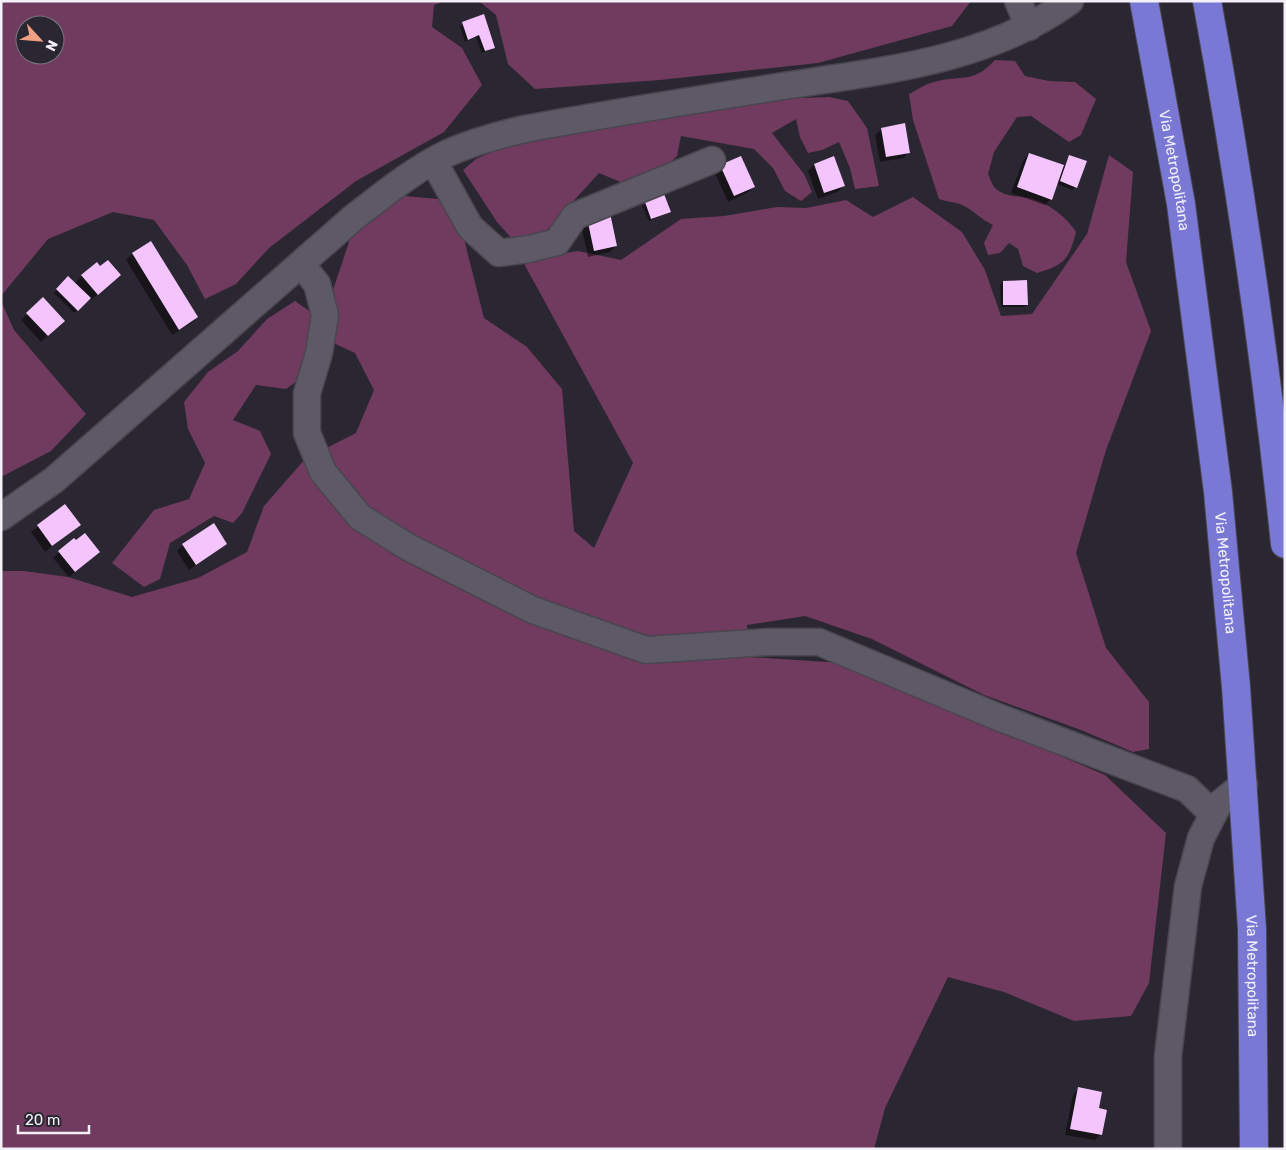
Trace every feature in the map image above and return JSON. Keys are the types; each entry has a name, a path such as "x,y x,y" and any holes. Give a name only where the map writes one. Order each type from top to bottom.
{"highway":[{"name":"Via Metropolitana","path":"1144,1 1181,204 1198,324 1218,492 1244,784 1252,929 1254,1149"},
{"path":"1207,1 1241,194 1261,337 1285,544"}],"street":[{"path":"1018,1 1039,22"},
{"path":"1,517 54,480 360,212 397,184 447,154 486,138 525,128 872,72 964,52 994,42 1039,22 1070,1"},
{"path":"434,162 470,227 499,253 529,250 557,242 575,216 712,160"},
{"path":"301,264 317,284 325,315 319,353 307,393 307,433 323,472 360,517 408,547 533,610 646,650 768,642 819,642 998,717 1187,789 1213,814"},
{"path":"1168,1149 1168,1056 1188,886 1201,838 1213,814 1218,805 1244,784"}],"shaded area":[{"path":"1,1 444,1 434,5 432,27 462,48 482,85 444,132 356,181 269,248 236,284 205,299 187,265 154,220 113,212 48,239 1,296"},
{"path":"479,1 971,1 952,26 818,63 660,80 535,89 508,64 496,15"},
{"path":"995,60 1015,61 1025,76 1049,81 1075,82 1096,99 1081,135 1069,142 1031,116 1017,117 994,152 988,174 995,188 1007,195 1029,198 1043,203 1062,216 1076,232 1071,249 1064,260 1054,267 1037,273 1023,266 1018,249 1009,243 1000,253 988,255 984,243 993,225 966,207 939,199 913,120 909,94 931,83 973,76 987,68"},
{"path":"829,97 848,101 867,128 879,186 855,189 850,168 839,142 822,150 808,153 800,137 796,119 772,133 804,174 812,192 801,201 785,191 773,168 754,149 681,136 677,156 666,167 623,183 599,173 538,240 514,241 497,222 463,170 476,159 513,142 777,99"},
{"path":"1109,155 1133,172 1126,262 1151,331 1106,450 1076,553 1106,648 1149,702 1149,749 1133,752 1081,730 984,695 872,639 805,616 747,625 750,657 843,663 1105,775 1166,833 1149,983 1131,1016 1074,1021 1004,992 948,977 885,1108 874,1149 1,1149 1,571 24,571 68,577 132,597 198,578 247,552 264,506 305,459 356,433 374,390 355,353 329,341 333,290 353,230 404,196 438,199 463,235 484,318 527,347 562,389 574,531 594,548 633,463 522,260 578,251 621,260 681,219 724,216 777,207 806,208 846,200 873,217 913,197 962,232 985,270 1001,316 1032,314 1087,234"},
{"path":"1,301 14,330 86,414 51,451 1,477"},
{"path":"295,301 315,315 301,378 286,389 256,385 233,420 260,431 271,454 242,513 233,523 214,516 170,543 160,579 144,587 112,563 154,510 189,499 205,463 188,429 184,402 208,372 238,351 267,319"}],"building":[{"path":"484,14 495,48 485,51 479,35 468,40 462,22"},
{"path":"905,123 910,153 886,157 881,128"},
{"path":"1029,153 1064,165 1052,200 1017,187"},
{"path":"1069,155 1087,161 1077,188 1060,181"},
{"path":"741,156 755,187 734,196 720,165"},
{"path":"834,156 845,186 824,193 814,164"},
{"path":"664,194 671,212 651,219 645,202"},
{"path":"610,213 617,246 594,251 587,218"},
{"path":"151,241 198,317 179,330 132,253"},
{"path":"108,260 121,275 98,295 81,275 97,262 100,266"},
{"path":"68,276 91,298 78,311 56,289"},
{"path":"1027,280 1028,305 1003,305 1003,281"},
{"path":"43,297 65,321 48,336 26,313"},
{"path":"65,504 81,525 52,546 37,525"},
{"path":"214,523 227,544 196,565 182,544"},
{"path":"85,533 100,552 75,572 58,551 74,538 76,540"},
{"path":"1078,1087 1102,1092 1099,1108 1107,1110 1102,1135 1070,1129"}]}
